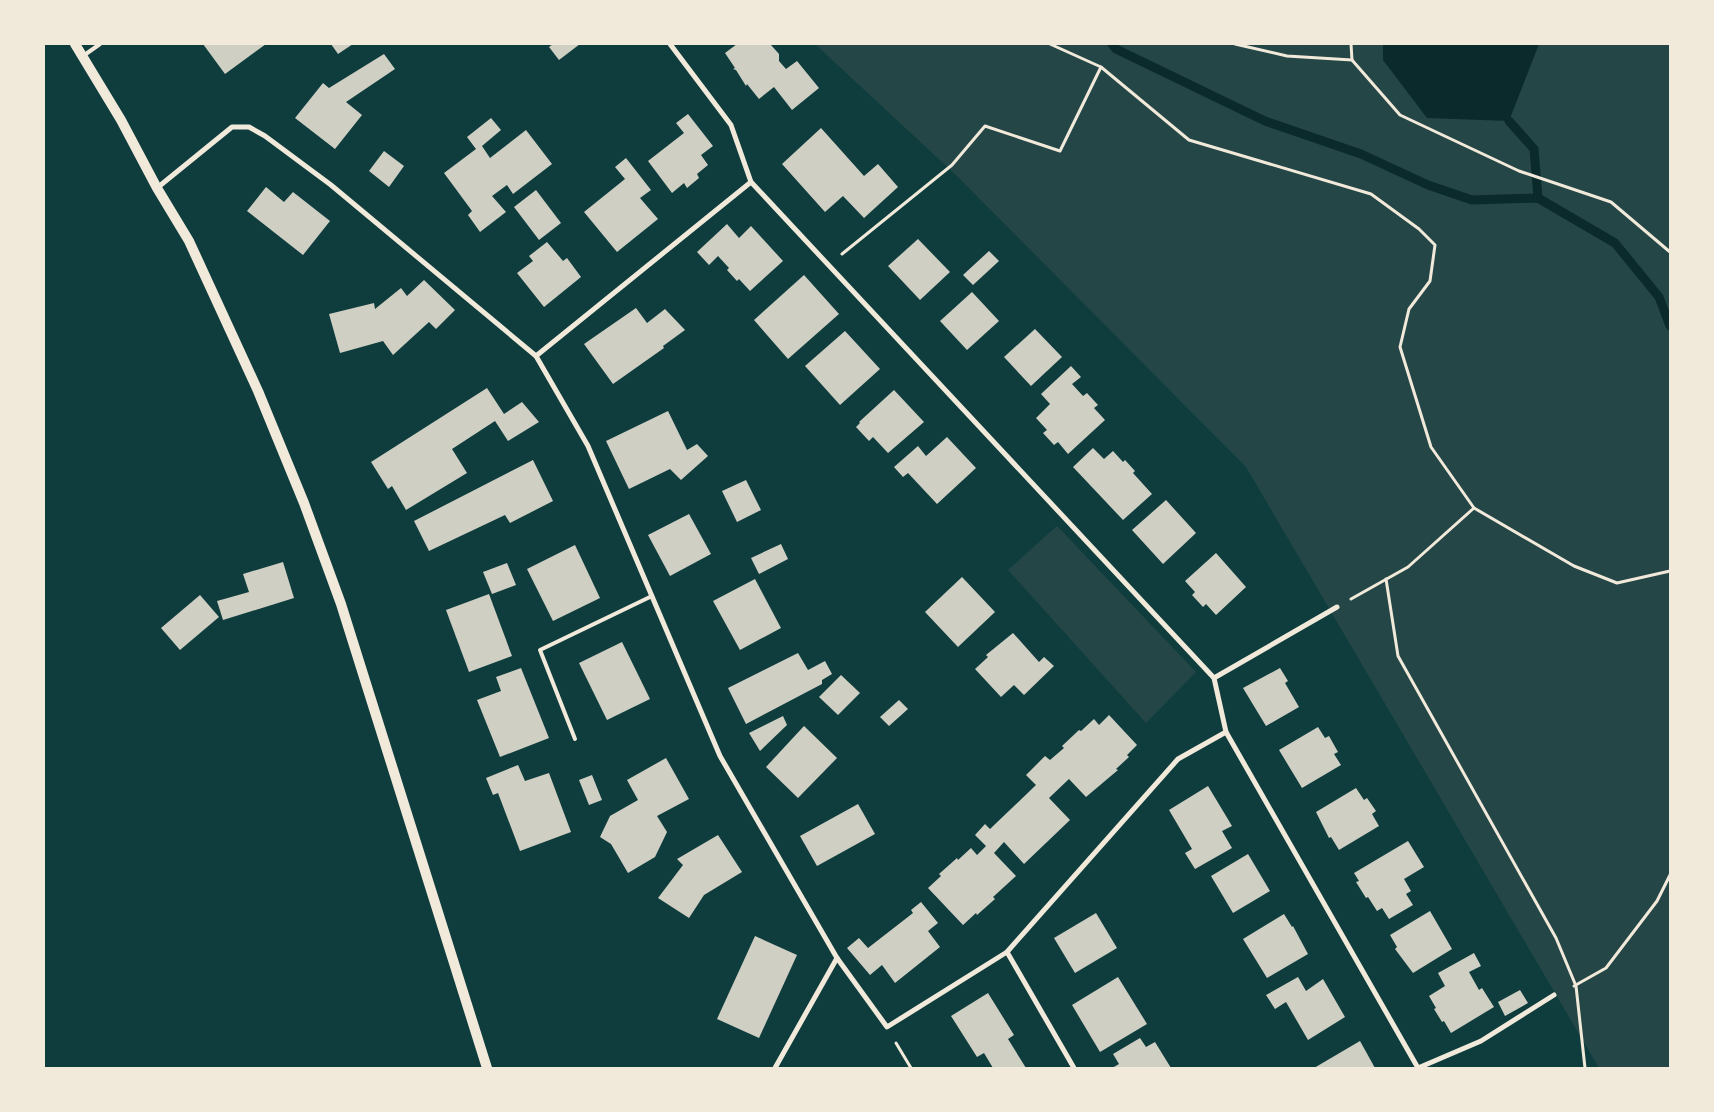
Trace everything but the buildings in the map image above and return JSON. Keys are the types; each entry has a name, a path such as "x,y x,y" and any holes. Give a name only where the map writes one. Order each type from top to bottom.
{"main road":[{"path":"75,44 121,120 157,188 189,241 258,391 322,550 341,604 487,1068"}],"street":[{"path":"670,44 731,125 751,182 1214,678 1226,732 1418,1068 1481,1041 1554,995"},
{"path":"157,188 232,127 249,127 265,136 331,185 536,356 588,446 720,756 837,958 887,1027 1007,952 1178,759 1226,732"},
{"path":"536,356 751,182"},
{"path":"1214,678 1337,607"},
{"path":"1007,952 1074,1068"},
{"path":"775,1068 837,958"}],"lane":[{"path":"82,56 100,44"},
{"path":"575,739 540,650 652,596"}],"path":[{"path":"1050,44 1101,67 1189,140 1370,194 1419,229 1435,245 1430,280 1409,309 1400,347 1431,447 1474,508 1574,566 1617,583 1670,571"},
{"path":"1235,44 1287,56 1352,60"},
{"path":"1351,44 1352,60 1400,115 1519,171 1611,202 1670,252"},
{"path":"829,264 952,165 985,126 1060,151 1101,67"},
{"path":"1337,607 1408,567 1474,508"},
{"path":"1386,579 1398,656 1556,938 1576,986 1585,1068"},
{"path":"1554,995 1576,986 1606,968 1657,901 1670,876"},
{"path":"887,1027 911,1068"}],"shaded area":[{"path":"815,44 1670,44 1670,1068 1599,1068 1246,467 957,176"},
{"path":"1383,44 1539,44 1509,121 1427,118 1383,60"},
{"path":"1057,526 1196,672 1146,723 1008,570"}],"waterway":[{"path":"1112,44 1116,49 1265,121 1361,154 1428,185 1472,200 1538,198 1615,243 1659,297 1670,326"},
{"path":"1509,121 1534,149 1538,198"}]}
